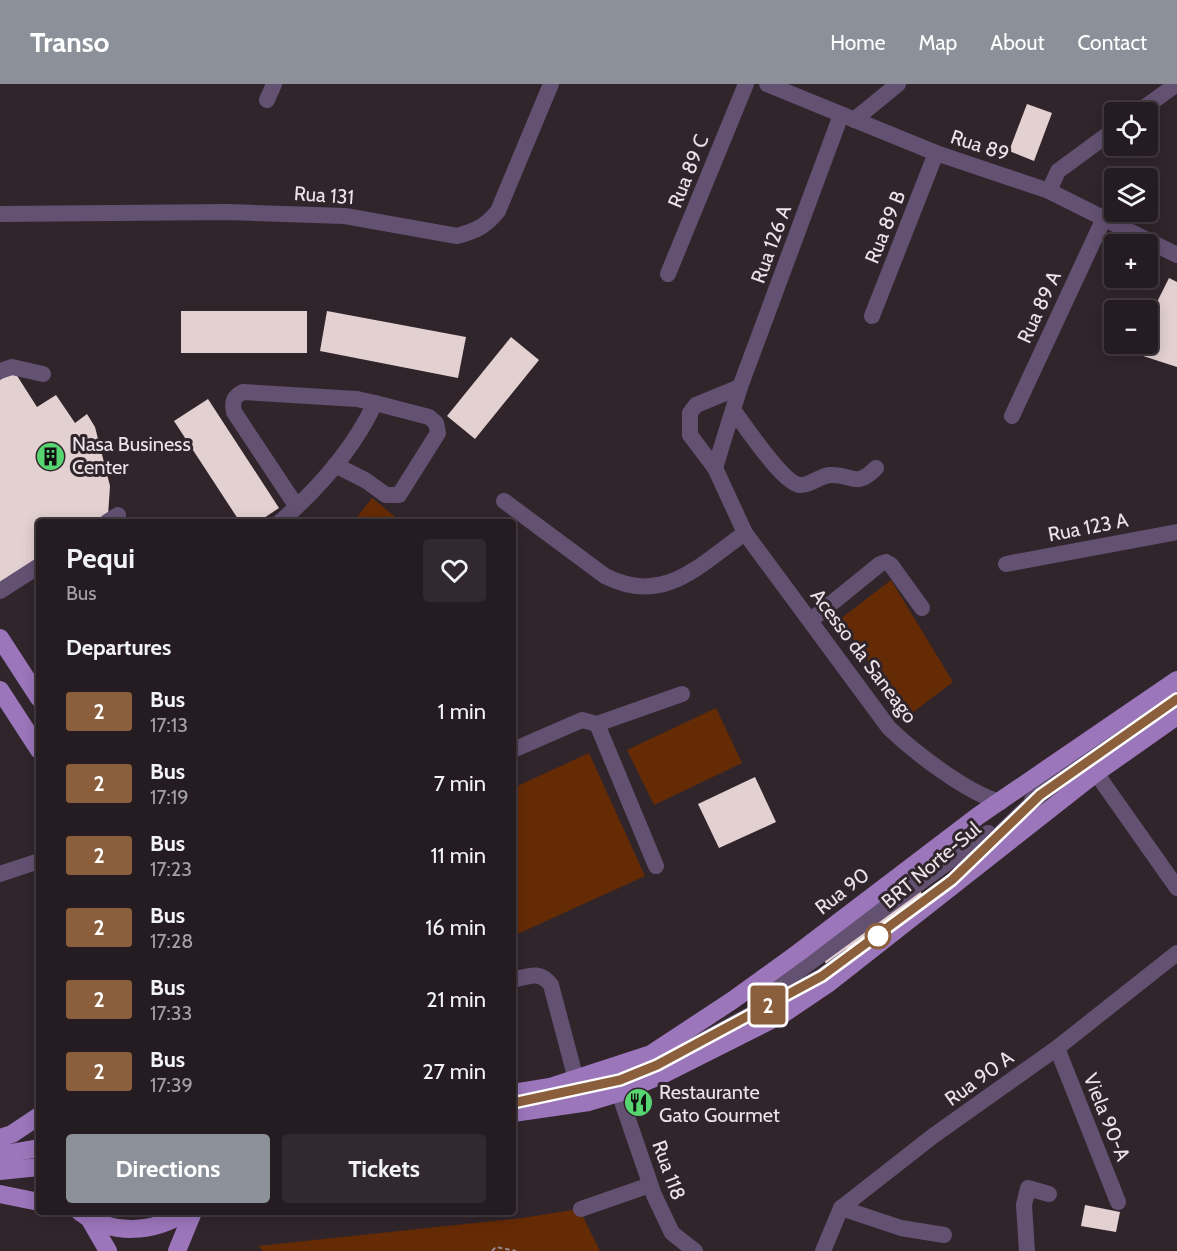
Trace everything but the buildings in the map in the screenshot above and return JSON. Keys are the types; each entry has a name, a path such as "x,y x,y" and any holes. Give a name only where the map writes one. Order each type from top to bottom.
{"main road":[{"path":"0,638 36,688"},
{"name":"Rua 90","path":"516,1093 550,1087 651,1054 733,1000 978,816 1177,680"},
{"path":"0,691 36,745"},
{"path":"516,1122 619,1093 664,1074 783,1014 830,983 1096,773 1177,716"},
{"path":"516,1082 604,1068"},
{"path":"516,1113 589,1102"},
{"path":"0,1138 12,1134 36,1118"},
{"path":"0,1155 36,1149"},
{"path":"0,1171 36,1167"},
{"path":"0,1194 36,1201"},
{"path":"83,1215 108,1251"},
{"path":"84,1215 117,1228 145,1230 172,1221 181,1215"},
{"path":"177,1251 192,1215"}],"street":[{"path":"267,100 274,84"},
{"name":"Rua 131","path":"0,214 228,212 322,215 345,216 457,236 474,232 488,224 498,211 551,84"},
{"name":"Rua 89 C","path":"668,274 746,84"},
{"name":"Rua 89","path":"766,84 936,153 1049,191 1104,216"},
{"path":"848,117 898,84"},
{"path":"1152,102 1177,84"},
{"name":"Rua 126 A","path":"740,387 848,117"},
{"path":"1049,191 1058,171 1104,137"},
{"name":"Rua 89 B","path":"872,316 936,153"},
{"name":"Rua 89 A","path":"1012,416 1104,218"},
{"name":"Rua 89","path":"1116,222 1177,255"},
{"path":"0,371 12,366 43,374"},
{"path":"715,468 740,387"},
{"name":"Acesso da Saneago","path":"740,387 696,405 690,413 690,435 715,468 746,533 889,728 966,787 1001,802"},
{"path":"297,507 234,412 232,403 236,396 243,392 357,399 429,417 436,423 438,433 399,495 393,497 335,465"},
{"path":"283,519 335,465 355,438 375,403"},
{"path":"733,410 778,468 794,484 802,486 830,475 856,481 864,480 876,468"},
{"path":"504,501 605,576 624,585 650,588 676,581 746,533"},
{"name":"Rua 123 A","path":"1006,564 1177,532"},
{"path":"811,620 880,564 886,562 891,565 922,608"},
{"path":"0,591 36,568"},
{"path":"516,749 582,720 597,724 682,694"},
{"name":"BRT Norte-Sul","path":"516,1102 620,1080 657,1065 822,976 952,880 1040,795 1177,699"},
{"path":"597,724 656,866"},
{"path":"1096,773 1177,888"},
{"name":"Acesso da Saneago","path":"966,787 979,809 978,816"},
{"path":"0,874 36,862"},
{"name":"Rua 90 A","path":"823,1251 841,1208 933,1136 1057,1048 1177,953"},
{"path":"516,979 537,974 545,976 551,985 574,1072"},
{"name":"Viela 90-A","path":"1057,1048 1118,1202"},
{"name":"Rua 118","path":"619,1093 650,1185 672,1233 695,1251"},
{"path":"0,1162 36,1157"},
{"path":"581,1209 650,1185"},
{"path":"1027,1251 1024,1205 1028,1188 1049,1194"},
{"path":"841,1208 901,1228 944,1235"}],"path":[{"path":"492,1251 496,1247 516,1251"}],"shaded area":[{"path":"372,498 398,519 355,519"},
{"path":"891,580 953,682 908,716 839,620"},
{"path":"716,708 742,763 654,805 627,750"},
{"path":"589,753 645,876 516,935 516,787"},
{"path":"579,1209 600,1251 263,1251 258,1246 522,1218"}],"bus line":[{"name":"2","path":"516,1102 620,1080 657,1065 822,976 952,880 1040,795 1177,699"}],"place":[{"name":"Nasa Business Center","path":"51,456"},
{"name":"Restaurante Gato Gourmet","path":"638,1103"}]}
